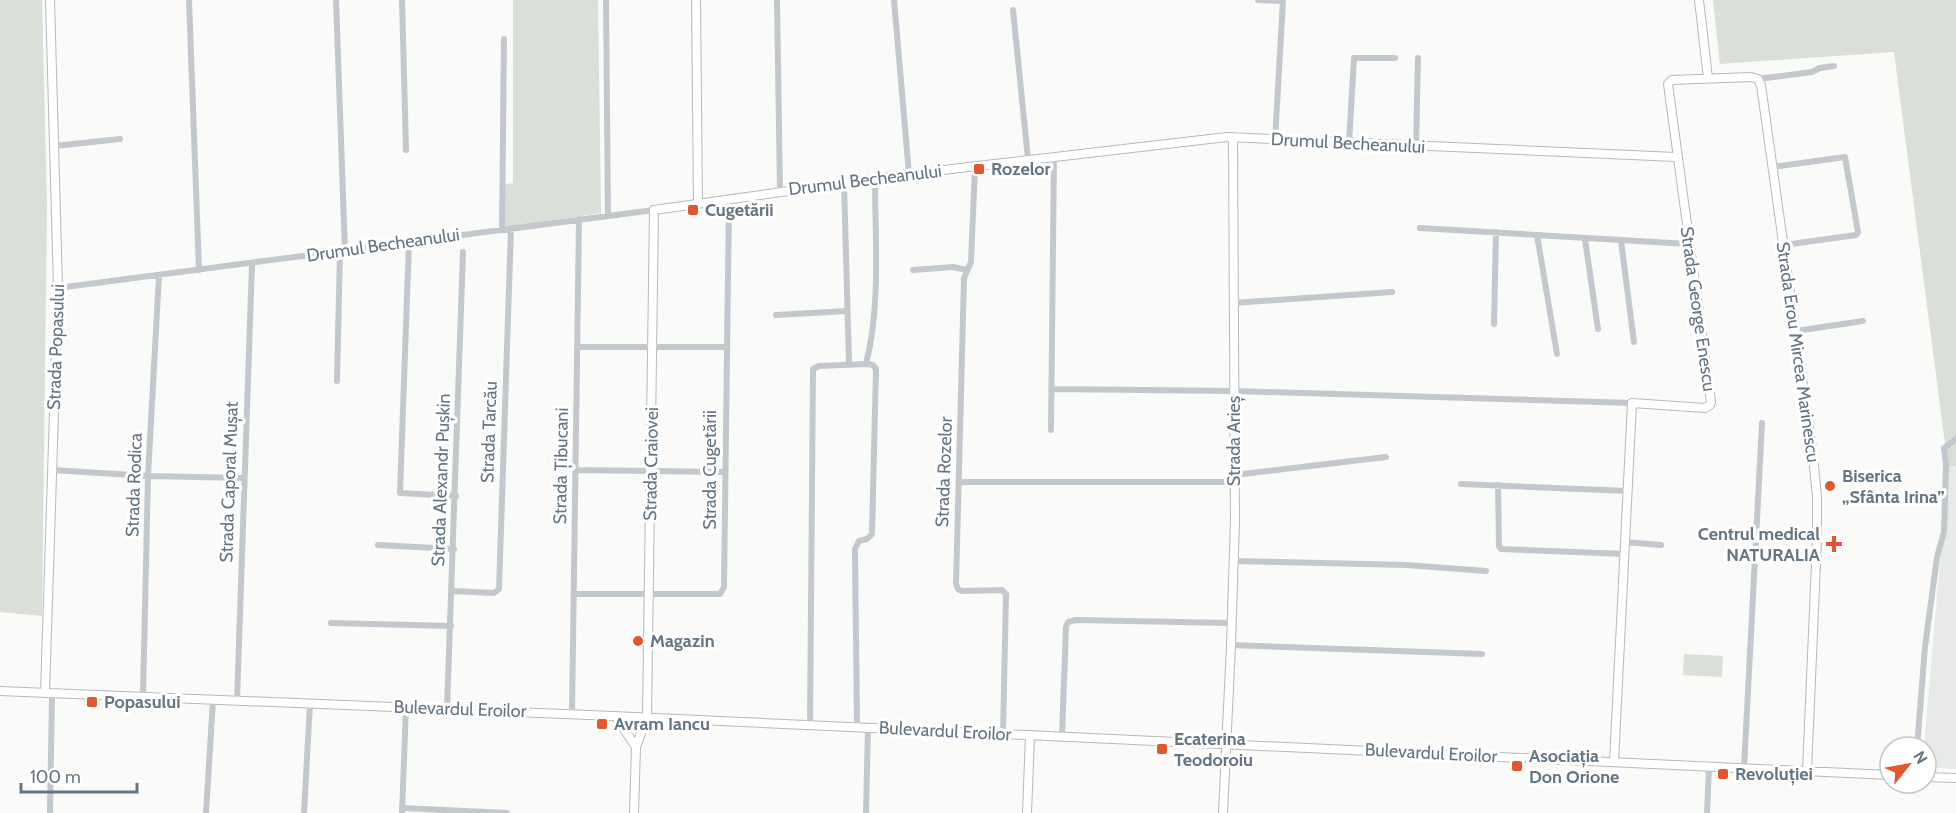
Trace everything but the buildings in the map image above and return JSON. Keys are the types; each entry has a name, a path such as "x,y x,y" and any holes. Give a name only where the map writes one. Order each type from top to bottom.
{"street":[{"name":"Strada Popasului","path":"49,693 52,470 58,288 50,0"},
{"path":"189,0 199,270"},
{"path":"336,0 343,251 337,381"},
{"path":"402,0 406,150"},
{"path":"606,0 608,216"},
{"path":"696,0 699,203"},
{"path":"777,0 780,191"},
{"path":"894,0 909,174"},
{"path":"1258,0 1283,0 1275,140"},
{"path":"1699,0 1708,78"},
{"path":"1013,10 1028,159"},
{"path":"502,229 504,39"},
{"path":"1349,144 1354,58 1395,58"},
{"path":"1416,146 1418,58"},
{"path":"1758,79 1812,72 1834,66"},
{"name":"Strada George Enescu","path":"1632,403 1705,408 1710,405 1668,84 1672,80 1708,78 1751,77 1758,79"},
{"name":"Strada Erou Mircea Marinescu","path":"1758,79 1761,85 1796,331 1813,456 1818,516 1807,771"},
{"name":"Drumul Becheanului","path":"58,288 654,210 844,182 1233,137 1676,157"},
{"name":"Strada Arieș","path":"1223,813 1234,561 1233,137"},
{"path":"55,146 120,139"},
{"path":"1051,430 1054,156"},
{"path":"1773,167 1845,157 1858,232 1856,235 1784,245"},
{"name":"Strada Rozelor","path":"975,166 971,262 964,278 956,584 962,591 1002,590 1006,594 1003,734"},
{"path":"866,364 874,311 875,179"},
{"path":"844,182 849,364"},
{"name":"Strada Cugetării","path":"574,594 720,594 723,592 729,199"},
{"name":"Strada Craiovei","path":"634,813 636,747 647,717 654,210"},
{"name":"Strada Țibucani","path":"572,714 579,219"},
{"name":"Strada Tarcău","path":"453,591 494,592 499,589 511,228"},
{"path":"1420,228 1688,244"},
{"path":"1494,324 1496,232"},
{"path":"1537,235 1557,354"},
{"path":"1585,238 1598,329"},
{"path":"1621,240 1634,342"},
{"path":"409,242 400,493 456,495"},
{"name":"Strada Alexandr Pușkin","path":"447,709 464,252"},
{"name":"Strada Caporal Mușat","path":"237,700 252,264"},
{"path":"913,270 953,267 967,270"},
{"name":"Strada Rodica","path":"143,696 148,476 159,275"},
{"path":"1233,303 1392,292"},
{"path":"776,315 847,311"},
{"path":"1796,331 1863,321"},
{"path":"577,347 726,347"},
{"path":"810,725 813,369 819,366 866,364 873,365 876,369 876,437 872,534 867,540 859,541 855,549 857,727"},
{"path":"1052,388 1632,403 1614,762"},
{"path":"1744,768 1762,423"},
{"path":"1918,735 1925,647 1937,557 1944,532 1946,465 1944,448 1956,439"},
{"path":"958,482 1235,479 1386,457"},
{"path":"52,470 148,476 244,478"},
{"path":"575,470 725,472"},
{"path":"1461,484 1628,491"},
{"path":"1498,485 1499,546 1501,549 1625,554"},
{"path":"1625,542 1660,545"},
{"path":"378,545 454,549"},
{"path":"1234,561 1407,565 1486,571"},
{"path":"1062,736 1068,622 1076,620 1232,623"},
{"path":"331,623 451,626"},
{"path":"1231,645 1482,654"},
{"name":"Bulevardul Eroilor","path":"0,692 647,717 1878,774"},
{"path":"49,693 50,813"},
{"path":"206,813 213,700"},
{"path":"304,813 310,703"},
{"path":"406,707 402,811 507,813"},
{"path":"615,716 636,747"},
{"path":"866,813 868,728"},
{"path":"1027,813 1030,735"},
{"path":"1707,813 1709,767"},
{"path":"1938,777 1956,778"}],"shaded area":[{"path":"0,0 42,0 47,205 42,616 0,612"},
{"path":"513,0 598,0 601,213 502,228 503,185 513,183"},
{"path":"1713,0 1956,0 1956,466 1948,467 1894,52 1720,64"},
{"path":"1956,466 1956,769 1938,768 1938,735 1925,735 1948,467"},
{"path":"1684,654 1723,656 1722,677 1683,675"}],"place":[{"name":"Rozelor","path":"979,169"},
{"name":"Cugetării","path":"693,210"},
{"name":"Biserica „Sfânta Irina”","path":"1830,486"},
{"name":"Centrul medical NATURALIA","path":"1834,544"},
{"name":"Magazin","path":"638,641"},
{"name":"Popasului","path":"92,702"},
{"name":"Avram Iancu","path":"602,724"},
{"name":"Ecaterina Teodoroiu","path":"1162,749"},
{"name":"Asociația Don Orione","path":"1517,766"},
{"name":"Revoluției","path":"1723,774"}]}
